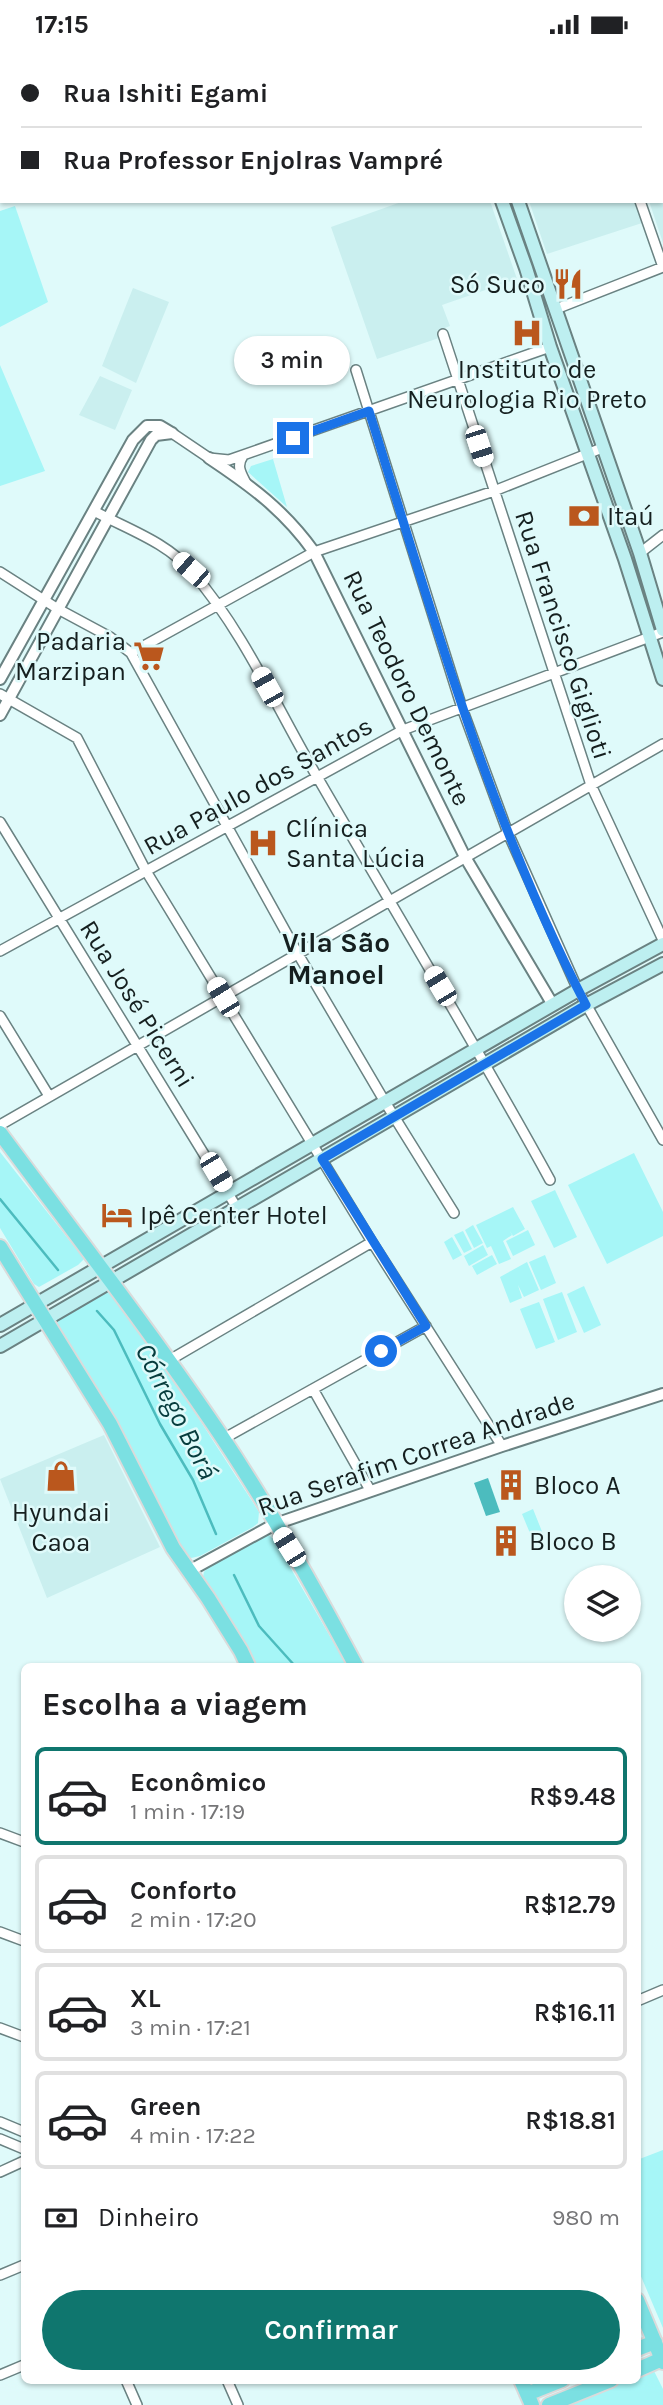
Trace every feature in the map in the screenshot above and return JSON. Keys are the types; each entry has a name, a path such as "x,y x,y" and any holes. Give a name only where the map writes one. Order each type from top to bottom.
{"main road":[{"path":"503,203 625,559 663,679"},
{"path":"519,203 640,553 663,631"},
{"path":"550,347 566,341"},
{"path":"625,559 640,553"},
{"path":"19,1335 5,1322 663,942"},
{"path":"0,1346 586,1005 663,964"},
{"path":"0,1133 101,1267 223,1439 354,1663"},
{"path":"0,1247 110,1424 173,1548 242,1651 247,1663"},
{"path":"641,2309 663,2360 641,2368"},
{"path":"641,2347 655,2342"},
{"path":"523,2384 530,2400 556,2384"},
{"path":"549,2405 601,2384"}],"street":[{"path":"556,309 663,267 641,203"},
{"name":"Rua Francisco Giglioti","path":"443,334 591,785 663,942"},
{"path":"209,458 229,460 243,456 550,347"},
{"path":"356,370 462,708 508,833 578,990 663,1140"},
{"path":"0,679 138,432 153,425 173,433"},
{"path":"0,715 4,697 58,609 150,440 156,435 173,433"},
{"name":"Rua Teodoro Demonte","path":"173,433 262,494 296,527 314,552 465,857 553,1005"},
{"path":"131,653 314,552 494,491 602,448"},
{"path":"243,456 239,461 239,469 246,483"},
{"path":"94,511 172,553 191,570 217,604 486,1063 550,1180"},
{"path":"640,553 663,535"},
{"path":"0,572 58,609 110,637 131,653 298,954 454,1213"},
{"name":"Rua Paulo dos Santos","path":"0,951 403,730 663,631"},
{"path":"4,697 77,738 146,871 373,1242 502,1446"},
{"path":"0,1125 663,744"},
{"name":"Rua José Picerni","path":"0,822 237,1208"},
{"path":"0,1016 49,1096"},
{"path":"168,1361 373,1242"},
{"path":"223,1439 426,1326"},
{"path":"313,1388 370,1490"},
{"name":"Rua Serafim Correa Andrade","path":"189,1571 275,1524 663,1394"},
{"path":"0,1833 21,1841"},
{"path":"0,1932 21,1940"},
{"path":"641,1998 663,1990"},
{"path":"0,2028 21,2036"},
{"path":"0,2122 21,2131"},
{"path":"0,2139 21,2149"},
{"path":"0,2172 21,2162"},
{"path":"0,2275 21,2266"},
{"path":"0,2375 21,2366"},
{"path":"128,2384 137,2405"},
{"path":"229,2384 238,2405"}],"shaded area":[{"path":"398,203 491,203 517,279 442,305 450,326 437,331 439,338 377,359 331,227"},
{"path":"530,203 637,203 642,223 547,254"},
{"path":"650,203 663,203 663,243"},
{"path":"15,206 48,302 0,327 0,211"},
{"path":"133,288 169,302 136,383 102,366"},
{"path":"0,365 45,471 0,486"},
{"path":"100,376 132,390 115,430 79,415"},
{"path":"273,459 287,507 248,472 251,466"},
{"path":"0,1152 84,1259 39,1287 34,1284 0,1228"},
{"path":"634,1153 663,1212 663,1236 607,1264 568,1185"},
{"path":"555,1190 577,1237 554,1248 531,1201"},
{"path":"513,1207 525,1229 513,1236 510,1231 512,1235 503,1241 511,1259 499,1264 491,1246 487,1248 476,1225"},
{"path":"473,1225 483,1243 474,1248 465,1230"},
{"path":"528,1230 535,1245 513,1256 506,1241"},
{"path":"463,1231 472,1249 464,1253 454,1235"},
{"path":"452,1237 462,1255 453,1260 444,1242"},
{"path":"483,1245 488,1255 469,1266 464,1256"},
{"path":"492,1255 497,1264 477,1275 472,1266"},
{"path":"545,1255 556,1283 541,1290 529,1262"},
{"path":"527,1262 539,1290 524,1297 518,1285 522,1298 510,1303 500,1277"},
{"path":"584,1286 601,1325 584,1333 567,1294"},
{"path":"107,1291 190,1405 259,1512 258,1523 253,1527 200,1556 191,1558 185,1555 54,1324 56,1320"},
{"path":"562,1292 577,1332 558,1340 543,1299"},
{"path":"539,1302 555,1342 536,1349 520,1309"},
{"path":"104,1435 160,1547 47,1598 0,1479"},
{"path":"488,1478 500,1512 486,1516 474,1483"},
{"path":"533,1509 543,1534 532,1538 522,1514"},
{"path":"264,1535 269,1535 345,1663 252,1663 203,1577 210,1565"},
{"path":"663,2150 663,2328 641,2276 641,2158"},
{"path":"653,2369 663,2389 663,2405 557,2405 607,2384 641,2384 641,2371"}],"waterway":[{"name":"Córrego Borá","path":"0,1199 58,1270"},
{"name":"Córrego Borá","path":"97,1311 114,1330 160,1424 193,1480 216,1534"},
{"name":"Córrego Borá","path":"234,1575 259,1626 292,1663"}],"place":[{"name":"Só Suco","path":"568,284"},
{"name":"Instituto de Neurologia Rio Preto","path":"527,333"},
{"name":"Itaú","path":"584,516"},
{"name":"Padaria Marzipan","path":"149,656"},
{"name":"Clínica Santa Lúcia","path":"263,843"},
{"name":"Ipê Center Hotel","path":"117,1215"},
{"name":"Hyundai Caoa","path":"61,1476"},
{"name":"Bloco A","path":"511,1485"},
{"name":"Bloco B","path":"506,1541"}],"district":[{"name":"Vila São Manoel","path":"336,958"}],"route":[{"path":"293,438 369,411 462,708 508,833 586,1005 322,1159 426,1326 381,1351"}]}
